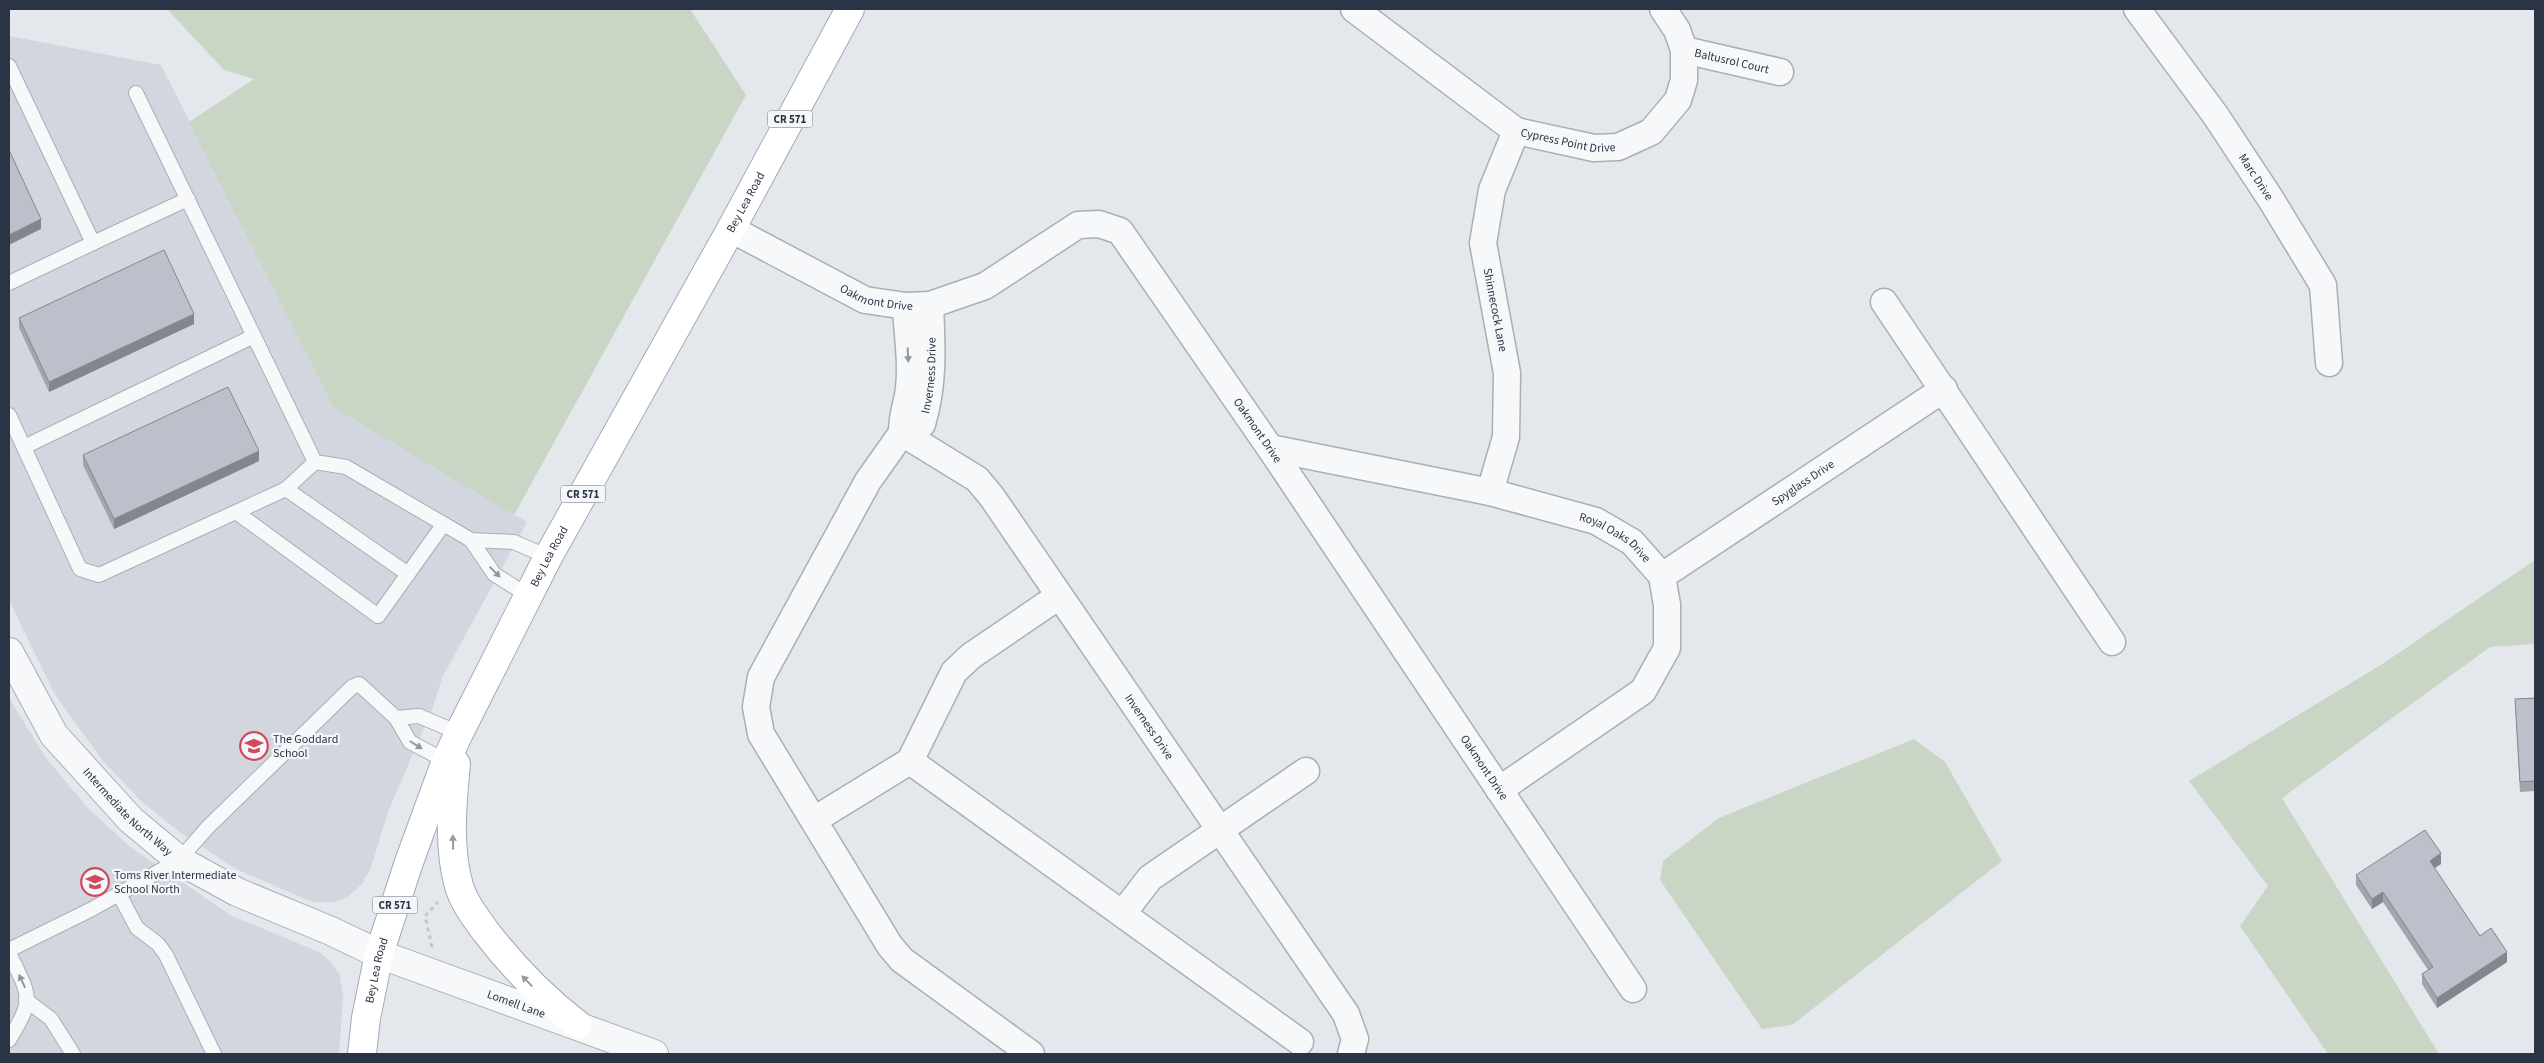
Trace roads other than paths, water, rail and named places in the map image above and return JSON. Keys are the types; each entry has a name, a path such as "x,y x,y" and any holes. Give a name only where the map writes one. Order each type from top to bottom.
{"main road":[{"name":"Bey Lea Road","path":"362,1054 366,1018 379,954 446,762 459,734 548,557 850,9"},
{"path":"459,734 452,801 453,860 459,887 471,912 511,964 545,999 577,1024"}],"street":[{"name":"Cypress Point Drive","path":"1354,9 1516,131 1594,148 1618,146 1651,132 1678,100 1684,80 1684,50 1677,30 1663,9"},
{"name":"Marc Drive","path":"2137,9 2216,116 2270,198 2323,285 2329,363"},
{"name":"Baltusrol Court","path":"1684,50 1780,72"},
{"name":"Shinnecock Lane","path":"1490,492 1506,437 1507,373 1483,243 1492,190 1516,131"},
{"name":"Oakmont Drive","path":"731,228 865,300 918,306 985,286 1078,225 1099,224 1120,231 1270,448 1633,989"},
{"path":"1884,302 2112,642"},
{"name":"Inverness Drive","path":"918,306 908,395 902,415 902,433 977,479 992,497 1218,831 1346,1014 1355,1039 1351,1054"},
{"name":"Spyglass Drive","path":"1662,576 1944,389"},
{"path":"902,433 868,481 761,677 756,706 761,734 890,946 902,960 1031,1054"},
{"name":"Royal Oaks Drive","path":"1270,448 1490,492 1596,521 1632,542 1662,576"},
{"path":"1498,790 1643,691 1667,648 1667,605 1662,576"},
{"path":"814,820 910,761 954,672 971,656 1059,596"},
{"name":"Intermediate North Way","path":"10,657 54,735 131,820 179,860 237,892 331,931 379,954"},
{"path":"910,761 1124,913 1300,1042"},
{"path":"1124,913 1150,878 1306,771"},
{"name":"Lomell Lane","path":"379,954 444,979 577,1024 654,1054"}],"lane":[{"path":"9,66 93,244"},
{"path":"136,93 316,462"},
{"path":"9,283 188,200"},
{"path":"24,447 254,336"},
{"path":"9,415 80,569 99,575 286,489 316,462"},
{"path":"316,462 346,467 442,526 471,540 514,542 548,557"},
{"path":"286,489 408,574"},
{"path":"236,512 378,616 442,526"},
{"path":"471,540 494,574 528,595"},
{"path":"9,1040 26,1012 27,992 9,951 119,894 179,860 208,827 352,687 359,684 365,688 396,718 410,742 446,762"},
{"path":"396,718 420,716 459,734"},
{"path":"119,894 136,928 158,944 166,955 214,1054"},
{"path":"26,1000 51,1019 73,1054"}],"place":[{"name":"The Goddard School","path":"254,746"},
{"name":"Toms River Intermediate School North","path":"95,882"}]}
